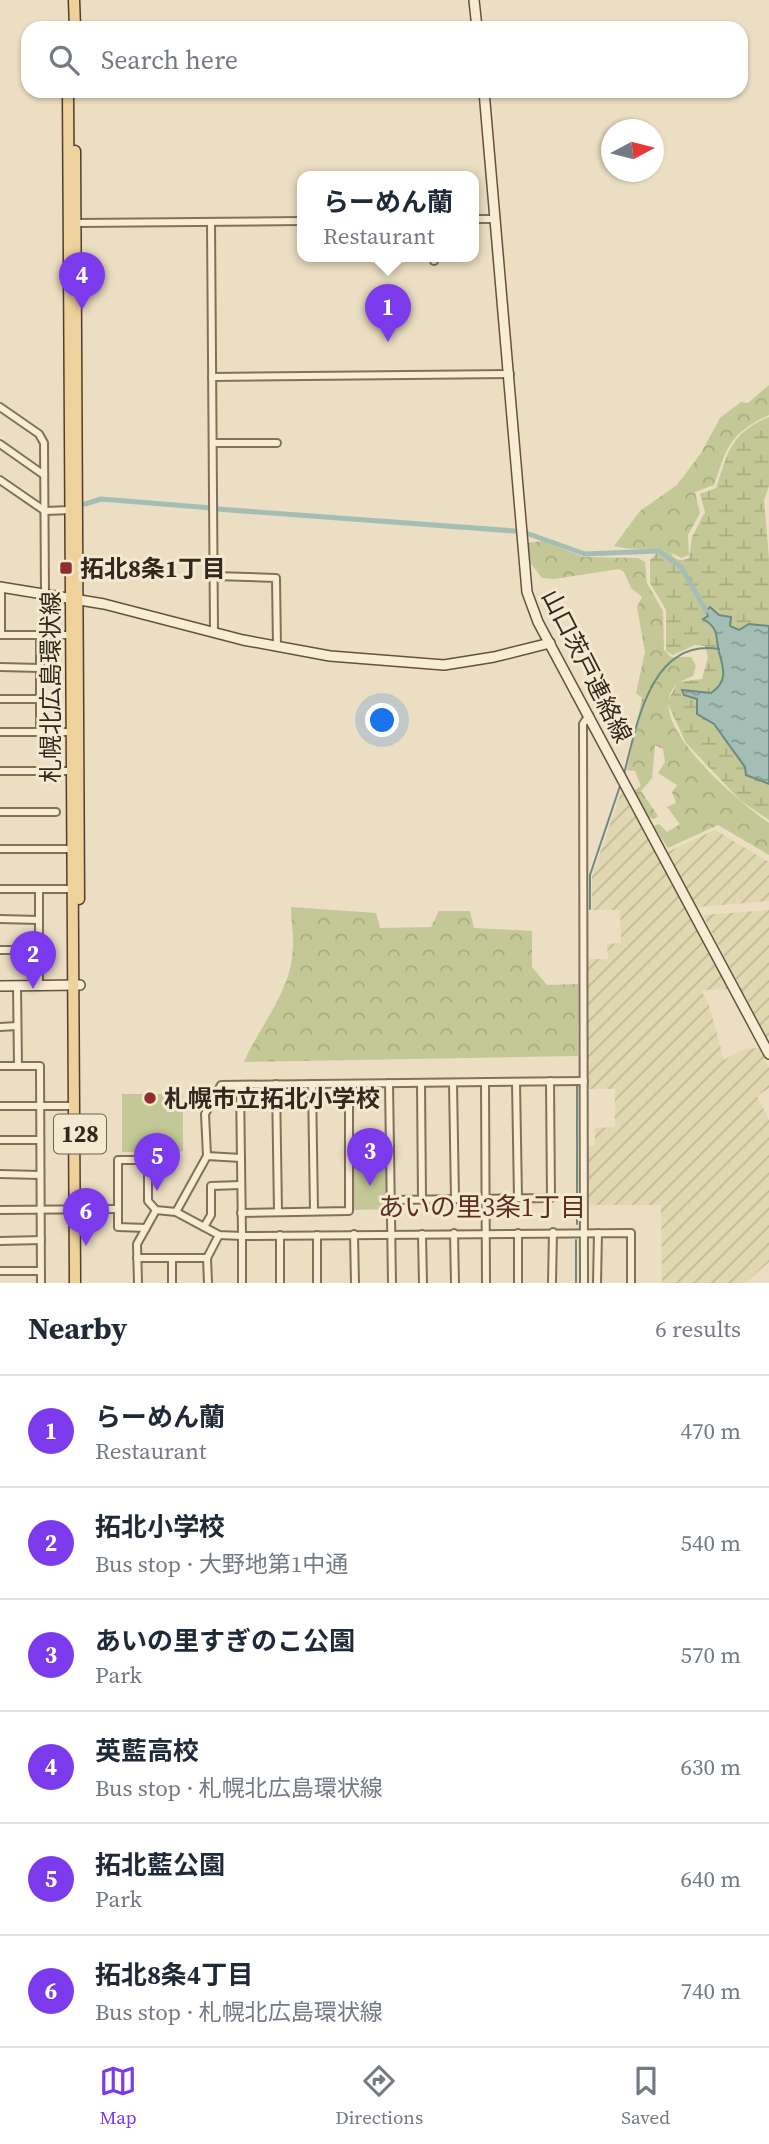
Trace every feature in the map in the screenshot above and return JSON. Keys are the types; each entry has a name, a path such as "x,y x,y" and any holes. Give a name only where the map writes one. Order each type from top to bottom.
{"main road":[{"path":"68,0 68,21"},
{"path":"74,0 75,21"},
{"name":"札幌北広島環状線","path":"68,98 71,510 75,599 71,635 75,732 72,849 76,889"},
{"name":"札幌北広島環状線","path":"75,98 75,1283"},
{"name":"札幌北広島環状線","path":"76,985 74,1106 80,1283"}],"street":[{"path":"474,0 476,21"},
{"name":"山口茨戸連絡線","path":"485,98 510,374 525,583 538,622 769,1054"},
{"path":"479,219 497,219"},
{"path":"76,223 297,221"},
{"path":"211,222 214,632"},
{"path":"212,377 510,374"},
{"path":"0,419 3,409 39,435 44,443 45,594"},
{"path":"213,443 277,443"},
{"path":"0,444 44,475"},
{"path":"0,480 44,511 71,510"},
{"path":"214,576 276,578 277,648"},
{"path":"71,635 1,635 0,587 75,599 277,648 330,656 444,665 494,657 550,643"},
{"path":"40,635 40,732"},
{"path":"0,667 40,668"},
{"path":"0,698 40,699"},
{"path":"584,1283 583,724 589,715"},
{"path":"0,732 75,732"},
{"path":"0,771 72,771"},
{"path":"0,812 56,812"},
{"path":"0,849 72,849"},
{"path":"0,889 76,889"},
{"path":"39,889 39,985"},
{"path":"0,919 39,919"},
{"path":"0,950 39,950"},
{"path":"0,986 76,985"},
{"path":"17,986 18,1066"},
{"path":"0,1027 17,1026"},
{"path":"0,1066 40,1066 41,1283"},
{"path":"485,1082 486,1283"},
{"path":"516,1082 517,1198"},
{"path":"391,1200 551,1198 550,1082"},
{"path":"176,1212 207,1156 205,1114 221,1085 584,1082"},
{"path":"389,1083 392,1283"},
{"path":"421,1083 422,1199"},
{"path":"453,1083 455,1199"},
{"path":"276,1084 278,1212"},
{"path":"312,1084 314,1211"},
{"path":"242,1213 349,1211 349,1084"},
{"path":"240,1085 242,1283"},
{"path":"0,1106 74,1106"},
{"path":"0,1140 40,1140"},
{"path":"207,1156 241,1158"},
{"path":"146,1228 118,1227 118,1160 148,1160 148,1201 156,1210 176,1212 219,1235 631,1233 631,1283"},
{"path":"0,1174 40,1175"},
{"path":"204,1227 211,1215 211,1186 241,1185"},
{"path":"0,1210 118,1209"},
{"path":"138,1283 137,1244 156,1210"},
{"path":"552,1283 553,1232"},
{"path":"454,1233 455,1283"},
{"path":"518,1233 518,1283"},
{"path":"597,1283 598,1233"},
{"path":"354,1234 355,1283"},
{"path":"422,1234 423,1283"},
{"path":"208,1283 207,1258 219,1235"},
{"path":"279,1235 280,1283"},
{"path":"317,1235 317,1283"},
{"path":"0,1241 41,1240"},
{"path":"138,1258 207,1258"},
{"path":"172,1258 172,1283"},
{"path":"0,1271 41,1271"}],"shaded area":[{"path":"622,790 728,989 701,990 709,1005 724,1060 744,1049 759,1048 769,1068 769,1088 757,1096 769,1120 769,1262 745,1283 662,1283 661,1205 588,1205 588,1146 595,1145 595,1128 615,1127 615,1089 587,1089 587,959 608,959 607,944 621,943 620,910 592,910 592,876"},
{"path":"715,830 769,862 769,901 697,907 667,852"},
{"path":"769,910 769,1036 766,1037 703,915"}],"green space":[{"path":"769,385 769,415 746,428 732,442 714,485 695,492 700,513 688,535 689,555 681,558 666,551 614,546 640,511 677,485 701,453 720,418 741,402 748,403"},
{"path":"769,417 769,486 764,500 769,559 769,626 749,624 739,630 730,626 711,607 706,619 716,632 723,678 711,694 682,690 685,695 697,699 697,714 714,724 745,767 746,775 769,784 769,820 741,801 686,743 667,702 678,682 702,679 708,657 705,646 695,645 673,655 666,651 666,610 650,583 650,560 659,551 670,552 678,560 689,558 692,537 705,512 700,494 716,488 728,453 739,437 756,423"},
{"path":"542,541 584,557 638,558 645,562 647,583 663,611 664,650 671,657 691,657 696,666 693,676 673,689 668,707 675,728 711,774 769,823 769,855 718,825 668,848 653,826 659,824 667,832 680,824 667,807 676,803 672,792 677,785 658,773 665,762 663,749 655,745 652,778 641,791 658,816 654,819 648,817 633,791 641,786 635,771 627,770 642,698 636,693 645,652 637,607 642,597 631,588 624,572 619,569 554,579 542,578 529,561 528,543"},
{"path":"291,907 376,913 380,928 431,927 439,911 470,911 474,928 532,931 532,967 547,985 578,984 578,1056 244,1062 285,985 293,945"},
{"path":"122,1094 183,1094 183,1151 122,1152"},
{"path":"387,1161 387,1209 353,1210 353,1162"}],"water":[{"path":"710,607 719,615 731,617 730,626 739,630 749,624 769,626 769,784 746,775 745,767 714,724 697,714 697,699 684,695 682,690 711,693 722,680 723,670 716,633 703,619 708,616 706,611"}],"waterway":[{"path":"85,504 101,499 212,508"},
{"path":"217,509 515,531"},
{"path":"526,533 585,554 659,551 682,568 706,611"},
{"path":"624,774 642,710 650,689 662,671 677,657 696,649 719,649"},
{"path":"590,909 590,875 620,786"},
{"path":"577,1086 577,1224"},
{"path":"576,1240 576,1283"}],"place":[{"name":"英藍高校","path":"82,310"},
{"name":"らーめん蘭","path":"388,342"},
{"name":"拓北8条1丁目","path":"66,568"},
{"name":"拓北小学校","path":"33,989"},
{"name":"札幌市立拓北小学校","path":"150,1098"},
{"name":"あいの里すぎのこ公園","path":"370,1186"},
{"name":"拓北藍公園","path":"157,1191"},
{"name":"拓北8条4丁目","path":"86,1246"}],"district":[{"name":"あいの里3条1丁目","path":"482,1207"}]}
